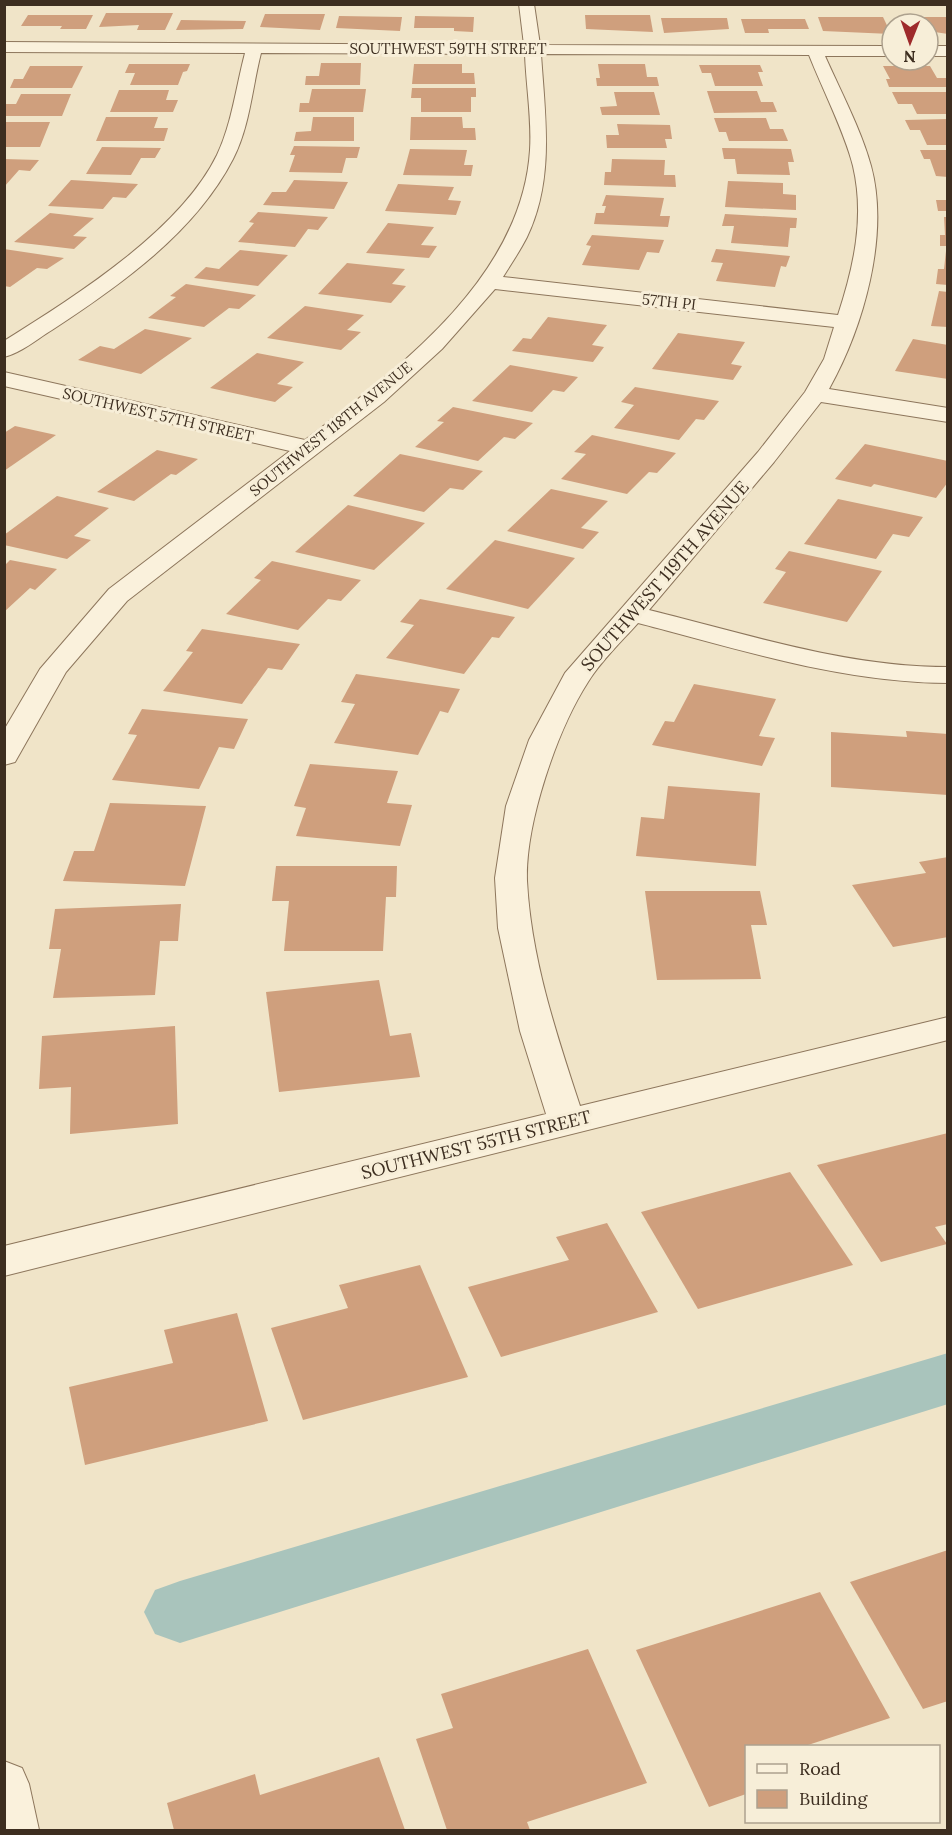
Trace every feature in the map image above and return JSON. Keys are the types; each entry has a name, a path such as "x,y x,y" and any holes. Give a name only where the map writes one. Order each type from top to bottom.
{"street":[{"name":"SOUTHWEST 118TH AVENUE","path":"4,756 54,669 118,595 376,397 434,344 490,282 517,237 530,202 539,150 527,5"},
{"name":"SOUTHWEST 59TH STREET","path":"4,46 880,51"},
{"path":"4,351 120,274 159,240 189,207 214,174 229,149 254,48"},
{"name":"SOUTHWEST 119TH AVENUE","path":"567,1122 538,1031 515,928 511,878 521,806 544,740 575,679 766,457 815,394 835,359 860,278 868,232 867,197 862,165 815,50"},
{"name":"57TH PI","path":"490,282 848,322"},
{"name":"SOUTHWEST 57TH STREET","path":"4,380 311,449"},
{"path":"815,394 948,415"},
{"path":"633,614 838,665 904,675 948,675"},
{"name":"SOUTHWEST 55TH STREET","path":"4,1262 948,1028"},
{"path":"4,1784 14,1830"}],"building":[{"path":"106,13 173,13 165,30 137,30 139,25 99,27"},
{"path":"265,14 325,14 320,30 260,27"},
{"path":"28,15 93,15 86,29 60,29 62,26 21,26"},
{"path":"585,15 650,15 653,32 586,29"},
{"path":"339,16 402,17 400,31 336,28"},
{"path":"415,16 474,17 473,32 454,31 454,28 414,28"},
{"path":"818,17 880,17 880,34 823,31"},
{"path":"940,17 948,17 948,34 940,33"},
{"path":"661,18 727,18 729,29 664,33"},
{"path":"741,19 805,19 809,29 768,29 769,33 745,33"},
{"path":"181,20 246,21 243,29 176,30"},
{"path":"321,63 361,63 360,85 305,85 306,76 319,76"},
{"path":"129,64 190,64 187,71 183,72 178,85 130,85 135,73 125,73"},
{"path":"414,64 462,64 462,73 474,73 475,84 412,84"},
{"path":"598,64 645,64 647,77 657,77 659,86 597,86 596,78 600,78"},
{"path":"699,65 760,65 763,72 758,72 763,86 715,86 711,73 702,73"},
{"path":"30,66 83,66 72,88 10,88 14,79 23,79"},
{"path":"886,72 934,72 937,78 948,78 948,87 889,87 886,79 890,79"},
{"path":"412,88 476,88 476,97 471,97 471,112 421,112 421,98 411,98"},
{"path":"312,89 366,89 363,112 299,112 300,103 309,103"},
{"path":"119,90 169,90 166,100 178,100 173,112 110,112"},
{"path":"707,91 757,91 761,102 773,102 777,112 714,113"},
{"path":"614,92 654,92 660,115 602,115 600,107 617,106"},
{"path":"892,92 948,92 948,114 917,114 912,104 898,104"},
{"path":"21,94 71,94 62,116 4,116 4,104 16,104"},
{"path":"106,117 158,117 154,128 168,128 164,141 96,141"},
{"path":"313,117 354,117 354,141 294,141 296,132 311,131"},
{"path":"411,117 462,117 463,128 475,128 476,140 410,140"},
{"path":"714,118 766,118 770,129 783,129 788,141 729,141 726,132 719,132"},
{"path":"948,119 948,145 927,145 920,130 910,130 905,120"},
{"path":"6,122 50,122 40,147 4,147"},
{"path":"617,124 670,125 672,139 665,139 667,148 607,148 606,135 619,135"},
{"path":"294,146 360,147 357,158 346,158 342,173 289,172 295,155 290,155"},
{"path":"102,147 161,148 155,158 141,158 131,175 86,174"},
{"path":"722,148 791,149 794,162 788,162 790,175 737,174 735,159 724,159"},
{"path":"410,149 467,150 464,165 473,165 471,176 403,175"},
{"path":"920,150 948,150 948,177 936,176 930,159 924,159"},
{"path":"4,159 39,160 30,171 19,170 4,187"},
{"path":"612,159 665,160 664,175 675,175 676,187 604,185 605,172 611,172"},
{"path":"71,180 138,184 126,198 113,197 103,209 48,206"},
{"path":"294,180 348,182 334,209 263,205 272,192 286,192"},
{"path":"728,181 783,183 783,194 796,195 796,210 725,207"},
{"path":"398,184 454,187 448,200 461,201 456,215 385,211"},
{"path":"606,195 664,198 660,216 670,216 668,227 594,224 596,213 604,213 606,206 602,206"},
{"path":"936,200 948,200 948,211 938,211"},
{"path":"258,212 328,217 318,230 308,229 295,247 238,242 254,223 249,222"},
{"path":"50,213 94,218 73,236 87,237 74,249 14,242"},
{"path":"725,214 797,218 796,228 790,228 788,247 731,243 734,226 722,226"},
{"path":"944,217 948,217 948,246 940,246 940,235 945,235"},
{"path":"388,223 434,227 421,245 437,246 429,258 366,253"},
{"path":"592,235 664,240 659,253 647,252 639,270 582,265 591,246 586,245"},
{"path":"4,249 64,258 47,269 37,268 10,287 4,286"},
{"path":"716,249 790,256 786,267 781,266 775,287 716,281 723,263 711,262"},
{"path":"240,250 288,255 258,286 194,278 206,267 219,269"},
{"path":"946,251 948,285 936,284 938,269 944,269"},
{"path":"347,263 405,269 392,284 406,286 391,303 318,294"},
{"path":"186,284 256,295 239,309 229,308 204,327 148,318 176,297 170,296"},
{"path":"939,291 948,292 948,327 931,326"},
{"path":"305,306 364,315 347,330 361,332 341,350 267,338"},
{"path":"548,317 607,325 592,345 604,347 593,362 512,351 523,338 531,339"},
{"path":"145,329 192,338 141,374 78,360 100,346 114,349"},
{"path":"678,333 745,342 731,364 742,366 733,380 652,369"},
{"path":"913,339 948,345 948,379 895,371"},
{"path":"257,353 304,362 277,384 293,387 275,402 210,388"},
{"path":"510,365 578,377 564,392 553,390 532,412 472,401"},
{"path":"635,387 719,401 704,420 696,419 679,440 614,428 634,405 621,402"},
{"path":"453,407 533,423 515,439 504,437 478,461 415,447 444,422 437,421"},
{"path":"15,426 56,435 4,471 4,433"},
{"path":"592,435 676,453 657,473 649,472 627,494 561,479 586,454 574,452"},
{"path":"865,444 948,461 948,482 936,498 874,484 871,487 835,479"},
{"path":"157,450 198,459 176,475 171,474 134,501 97,492"},
{"path":"400,454 483,471 463,490 450,488 424,512 353,496"},
{"path":"551,489 608,501 581,528 599,532 583,549 507,531"},
{"path":"57,496 109,508 74,536 91,540 67,559 4,545 4,535"},
{"path":"838,499 923,517 909,537 893,534 876,559 804,544"},
{"path":"348,505 425,523 374,570 295,552"},
{"path":"495,540 575,558 528,609 446,589"},
{"path":"789,551 882,571 847,622 763,603 786,572 775,569"},
{"path":"10,560 57,569 35,590 30,588 4,612 4,566"},
{"path":"272,561 361,580 341,601 328,599 298,630 226,614 261,580 254,578"},
{"path":"420,599 515,617 499,638 492,637 464,674 386,658 414,625 400,622"},
{"path":"202,629 300,644 282,670 268,668 242,704 163,691 193,652 186,651"},
{"path":"356,674 460,689 448,713 440,711 418,755 334,743 355,704 341,702"},
{"path":"694,684 776,699 759,736 775,738 762,766 652,745 665,721 674,722"},
{"path":"142,709 248,719 234,749 219,747 199,789 112,780 137,735 128,734"},
{"path":"906,731 948,734 948,795 831,787 831,732 907,737"},
{"path":"310,764 398,771 387,803 412,805 400,846 296,836 306,808 294,806"},
{"path":"668,786 760,793 756,866 636,856 641,817 664,819"},
{"path":"110,803 206,806 185,886 63,881 74,851 94,851"},
{"path":"948,857 948,937 893,947 852,885 926,873 919,862"},
{"path":"276,866 397,866 396,897 386,897 383,951 284,951 289,901 272,901"},
{"path":"645,891 760,891 767,925 751,925 761,979 657,980"},
{"path":"181,904 178,941 160,941 155,995 53,998 61,949 49,949 55,909"},
{"path":"379,980 390,1036 411,1033 420,1077 279,1092 266,992"},
{"path":"175,1026 178,1124 70,1134 71,1087 39,1089 42,1036"},
{"path":"948,1133 948,1224 935,1227 947,1244 881,1262 817,1165"},
{"path":"790,1172 853,1265 698,1309 641,1212"},
{"path":"607,1223 658,1312 501,1357 468,1287 569,1260 556,1237"},
{"path":"420,1265 468,1377 303,1420 271,1328 348,1308 339,1285"},
{"path":"237,1313 268,1421 85,1465 69,1387 173,1363 164,1330"},
{"path":"948,1550 948,1701 923,1709 850,1582"},
{"path":"820,1592 890,1718 808,1745 745,1745 745,1794 709,1807 636,1650"},
{"path":"588,1649 647,1783 527,1822 530,1830 447,1830 416,1739 453,1728 441,1694"},
{"path":"379,1757 405,1830 174,1830 167,1803 255,1774 260,1795"}],"waterway":[{"path":"180,1612 948,1378"}]}
